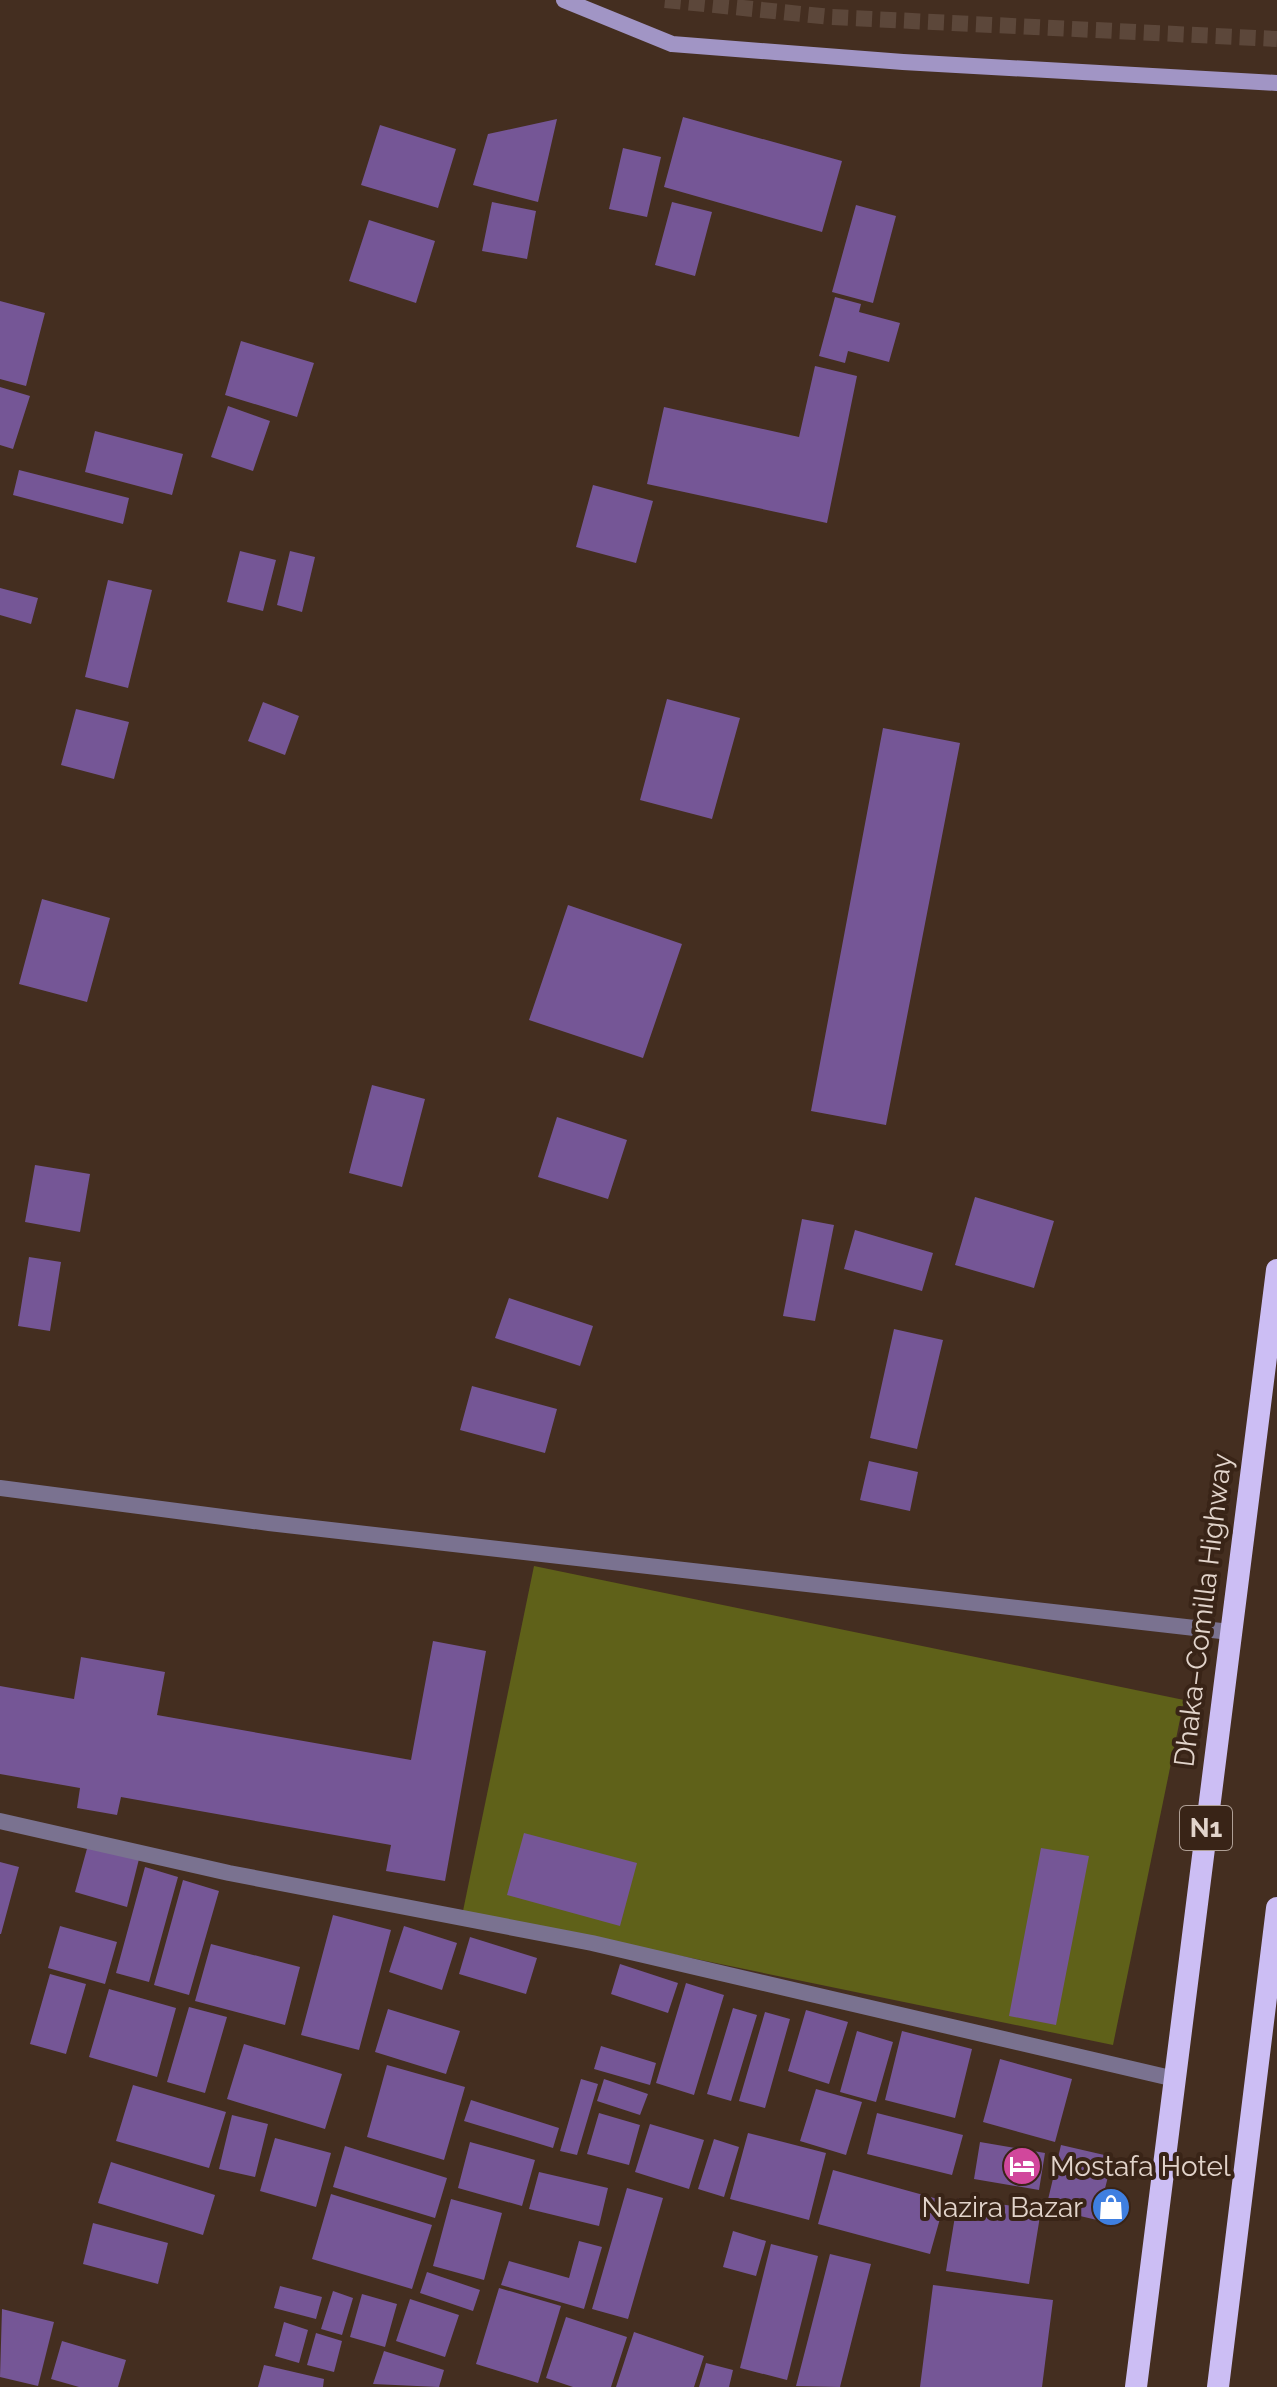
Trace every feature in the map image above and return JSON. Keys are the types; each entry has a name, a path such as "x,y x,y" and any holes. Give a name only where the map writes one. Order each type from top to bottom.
{"highway":[{"name":"Dhaka–Comilla Highway","path":"1136,2387 1277,1270"},
{"path":"1218,2387 1277,1908"}],"main road":[{"path":"564,0 672,44 903,62 1277,83"}],"street":[{"path":"0,1488 269,1523 1230,1632"},
{"path":"0,1821 229,1873 592,1943 1175,2079"}],"shaded area":[{"path":"534,1566 1184,1700 1113,2045 463,1911"}],"building":[{"path":"683,117 842,161 822,232 664,187"},
{"path":"557,119 538,202 473,185 488,134"},
{"path":"380,125 456,149 438,208 361,185"},
{"path":"623,148 661,157 647,217 609,209"},
{"path":"492,202 536,211 527,259 482,251"},
{"path":"672,202 712,212 695,276 655,265"},
{"path":"856,205 896,216 873,303 832,292"},
{"path":"369,220 435,241 416,303 349,281"},
{"path":"835,297 861,304 859,312 900,323 889,362 848,351 845,363 819,356"},
{"path":"0,301 45,313 26,386 0,379"},
{"path":"241,341 314,363 297,417 225,395"},
{"path":"815,366 857,376 827,523 647,484 664,407 799,437"},
{"path":"0,387 30,396 13,449 0,445"},
{"path":"228,406 270,421 253,471 211,457"},
{"path":"95,431 183,454 172,495 85,472"},
{"path":"19,470 129,498 123,524 13,495"},
{"path":"593,485 653,501 636,563 576,547"},
{"path":"240,551 276,560 263,611 227,602"},
{"path":"290,551 315,557 302,612 277,605"},
{"path":"108,580 152,590 128,688 85,677"},
{"path":"0,588 38,598 31,624 0,615"},
{"path":"667,699 740,718 712,819 640,800"},
{"path":"263,702 299,716 285,755 248,741"},
{"path":"76,709 129,722 114,779 61,765"},
{"path":"883,728 960,743 886,1125 811,1111"},
{"path":"42,899 110,918 87,1002 19,984"},
{"path":"568,905 682,944 643,1058 529,1020"},
{"path":"372,1085 425,1099 402,1187 349,1173"},
{"path":"557,1117 627,1140 608,1199 538,1177"},
{"path":"35,1165 90,1174 80,1232 25,1222"},
{"path":"975,1197 1054,1221 1034,1288 955,1265"},
{"path":"802,1219 834,1225 815,1321 783,1316"},
{"path":"855,1230 933,1253 922,1291 844,1269"},
{"path":"29,1257 61,1262 50,1331 18,1326"},
{"path":"509,1298 593,1326 580,1366 495,1338"},
{"path":"894,1329 943,1340 917,1449 870,1438"},
{"path":"472,1386 557,1409 545,1453 460,1430"},
{"path":"869,1461 918,1472 910,1511 860,1500"},
{"path":"433,1641 486,1651 445,1881 386,1871 391,1845 121,1797 117,1815 77,1808 80,1788 0,1774 0,1686 74,1699 81,1657 165,1672 157,1715 411,1760"},
{"path":"524,1833 637,1863 620,1926 507,1895"},
{"path":"88,1845 139,1859 127,1907 75,1892"},
{"path":"1041,1848 1089,1856 1056,2025 1009,2016"},
{"path":"0,1862 19,1867 1,1934 0,1934"},
{"path":"145,1867 178,1877 149,1982 116,1973"},
{"path":"183,1880 219,1891 189,1995 154,1985"},
{"path":"333,1915 391,1930 359,2050 301,2035"},
{"path":"60,1926 117,1942 105,1984 48,1968"},
{"path":"404,1926 457,1943 442,1990 389,1972"},
{"path":"470,1937 537,1958 526,1994 459,1974"},
{"path":"211,1944 300,1967 285,2025 195,2001"},
{"path":"620,1964 678,1983 668,2013 611,1994"},
{"path":"50,1974 86,1984 66,2054 30,2044"},
{"path":"686,1983 724,1995 694,2095 656,2083"},
{"path":"109,1989 176,2008 157,2077 89,2057"},
{"path":"189,2007 227,2017 205,2093 167,2082"},
{"path":"733,2008 757,2015 731,2101 707,2094"},
{"path":"388,2009 460,2031 446,2074 375,2052"},
{"path":"806,2010 848,2022 829,2084 788,2071"},
{"path":"765,2012 790,2019 765,2108 739,2101"},
{"path":"857,2031 893,2042 876,2102 840,2092"},
{"path":"902,2031 972,2049 955,2118 885,2100"},
{"path":"244,2044 342,2074 325,2129 227,2099"},
{"path":"601,2046 656,2063 650,2085 594,2069"},
{"path":"1000,2059 1072,2079 1055,2142 983,2122"},
{"path":"387,2065 465,2087 444,2160 367,2137"},
{"path":"581,2079 598,2084 577,2155 560,2151"},
{"path":"604,2079 648,2094 640,2115 597,2101"},
{"path":"133,2085 226,2112 209,2168 116,2141"},
{"path":"816,2089 862,2102 846,2155 800,2141"},
{"path":"471,2100 559,2128 553,2148 464,2121"},
{"path":"599,2113 640,2125 629,2165 587,2154"},
{"path":"877,2113 963,2135 952,2175 867,2154"},
{"path":"232,2115 268,2124 255,2177 219,2169"},
{"path":"650,2124 704,2140 689,2189 635,2172"},
{"path":"748,2133 826,2153 809,2220 730,2199"},
{"path":"275,2138 331,2153 316,2207 260,2191"},
{"path":"714,2139 739,2147 724,2197 698,2189"},
{"path":"470,2142 535,2160 522,2206 458,2188"},
{"path":"980,2142 1045,2153 1039,2190 974,2179"},
{"path":"1061,2145 1113,2157 1097,2220 1046,2208"},
{"path":"345,2146 447,2178 435,2218 333,2187"},
{"path":"111,2162 215,2195 203,2235 98,2203"},
{"path":"833,2170 945,2201 930,2254 818,2224"},
{"path":"539,2172 608,2188 599,2226 529,2209"},
{"path":"627,2188 663,2198 628,2319 592,2309"},
{"path":"331,2194 432,2225 412,2289 312,2259"},
{"path":"958,2198 1041,2210 1029,2284 946,2271"},
{"path":"451,2199 502,2213 484,2280 433,2266"},
{"path":"93,2223 168,2243 158,2284 83,2264"},
{"path":"733,2231 766,2241 756,2276 723,2267"},
{"path":"579,2241 602,2247 584,2309 501,2285 509,2261 569,2278"},
{"path":"771,2244 818,2256 787,2380 740,2368"},
{"path":"830,2254 871,2264 840,2387 796,2386"},
{"path":"427,2272 480,2290 473,2311 420,2293"},
{"path":"933,2285 1053,2300 1042,2387 920,2387"},
{"path":"280,2286 322,2297 316,2319 274,2308"},
{"path":"499,2288 561,2306 538,2383 476,2364"},
{"path":"333,2291 353,2298 342,2335 321,2329"},
{"path":"362,2294 397,2304 385,2347 350,2337"},
{"path":"410,2299 459,2315 445,2357 396,2341"},
{"path":"2,2309 54,2322 38,2386 0,2377"},
{"path":"566,2317 627,2337 611,2387 573,2387 546,2378"},
{"path":"284,2322 308,2330 299,2363 275,2356"},
{"path":"634,2332 704,2356 694,2387 616,2387"},
{"path":"316,2333 342,2341 334,2372 307,2365"},
{"path":"62,2341 126,2360 118,2387 79,2387 51,2379"},
{"path":"384,2351 444,2370 439,2387 373,2384"},
{"path":"706,2363 733,2370 729,2387 699,2387"},
{"path":"264,2365 324,2379 323,2387 258,2387"}],"tunnel":[{"path":"665,0 831,17 1277,39"}],"place":[{"name":"Mostafa Hotel","path":"1022,2166"},
{"name":"Nazira Bazar","path":"1111,2207"}]}
